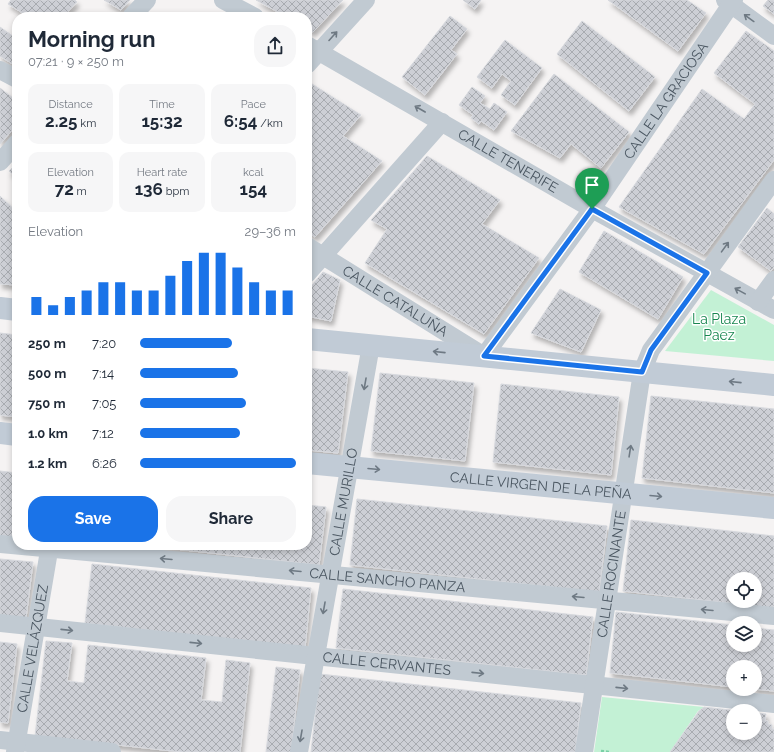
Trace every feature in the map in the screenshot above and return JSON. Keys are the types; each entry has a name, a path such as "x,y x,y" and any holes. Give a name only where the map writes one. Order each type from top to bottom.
{"street":[{"path":"135,12 146,0"},
{"path":"223,0 246,12"},
{"path":"313,48 366,0"},
{"path":"730,2 774,36"},
{"name":"CALLE LA GRACIOSA","path":"484,356 592,209 730,2"},
{"name":"CALLE TENERIFE","path":"313,48 592,209 774,310"},
{"path":"0,70 12,76"},
{"path":"312,268 442,122"},
{"path":"0,162 12,149"},
{"name":"CALLE ROCINANTE","path":"590,751 594,685 642,372 651,350 707,273 771,191"},
{"name":"CALLE CATALUÑA","path":"312,249 484,356"},
{"path":"758,302 774,280"},
{"path":"0,308 12,309"},
{"path":"312,340 774,386"},
{"name":"CALLE MURILLO","path":"299,752 371,346"},
{"path":"0,433 12,434"},
{"name":"CALLE VIRGEN DE LA PEÑA","path":"312,463 774,508"},
{"name":"CALLE SANCHO PANZA","path":"0,544 12,545"},
{"name":"CALLE VELÁZQUEZ","path":"11,744 36,627 49,550"},
{"name":"CALLE SANCHO PANZA","path":"81,550 774,616"},
{"name":"CALLE CERVANTES","path":"0,623 774,704"},
{"path":"11,744 112,752"}],"path":[{"path":"590,751 610,752"}],"green space":[{"name":"La Plaza Paez","path":"711,290 774,325 774,361 665,351"},
{"path":"602,697 704,707 698,711 670,752 594,752"}],"building":[{"path":"11,0 75,0 77,2 68,12 21,12 8,4"},
{"path":"104,0 130,0 121,10"},
{"path":"256,0 343,0 313,32 312,12 278,12"},
{"path":"463,0 481,0 475,9"},
{"path":"608,0 687,0 706,13 678,51"},
{"path":"768,0 774,0 774,14 763,6"},
{"path":"450,16 467,29 451,50 457,54 425,95 402,77"},
{"path":"582,21 655,77 629,111 557,54"},
{"path":"0,27 12,35 12,64 0,56"},
{"path":"746,31 774,51 774,160 704,254 619,207 702,89 744,119 755,104 714,73"},
{"path":"505,40 542,68 515,105 501,95 511,81 502,74 492,88 477,77"},
{"path":"554,74 629,132 601,168 571,144 560,158 511,131"},
{"path":"312,84 361,115 343,136 382,161 315,237 312,235"},
{"path":"472,87 485,96 480,103 490,109 494,103 507,112 494,130 481,121 479,124 471,118 473,115 459,105"},
{"path":"0,88 12,97 12,131 0,144"},
{"path":"427,156 500,200 482,224 539,258 484,334 365,263 387,229 371,220"},
{"path":"0,196 12,207 12,285 0,284"},
{"path":"767,208 774,214 774,267 771,271 738,247"},
{"path":"604,231 683,277 658,319 579,272"},
{"path":"323,272 340,280 331,321 312,317 312,285"},
{"path":"560,289 601,310 581,352 531,333"},
{"path":"0,333 12,334 12,416 0,415"},
{"path":"312,368 348,372 338,453 312,450"},
{"path":"380,373 474,383 465,461 371,451"},
{"path":"501,384 619,397 611,475 493,462"},
{"path":"651,396 774,409 774,493 642,478"},
{"path":"0,471 12,472 12,538 0,537"},
{"path":"357,499 607,526 599,592 350,565"},
{"path":"312,506 326,507 319,565 184,550 312,550"},
{"path":"631,520 774,536 774,608 762,607 762,572 726,572 726,603 623,591"},
{"path":"0,559 33,562 26,618 0,615"},
{"path":"92,564 311,588 305,648 85,623"},
{"path":"343,589 593,617 586,675 336,648"},
{"path":"616,612 726,624 726,652 762,652 762,629 774,630 774,691 762,690 762,660 726,660 726,686 610,673"},
{"path":"46,641 72,643 67,681 84,683 88,645 206,658 201,700 222,702 226,660 250,663 240,752 182,752 35,736"},
{"path":"0,642 17,644 8,723 0,722"},
{"path":"276,667 300,670 291,752 266,752"},
{"path":"320,674 581,703 575,752 311,752"},
{"path":"704,707 726,710 726,740 762,740 762,714 766,714 765,721 768,721 768,724 772,725 772,729 774,729 774,752 670,752 699,711"}],"route":[{"path":"592,209 707,273 651,350 642,372 484,356 592,209"}]}
